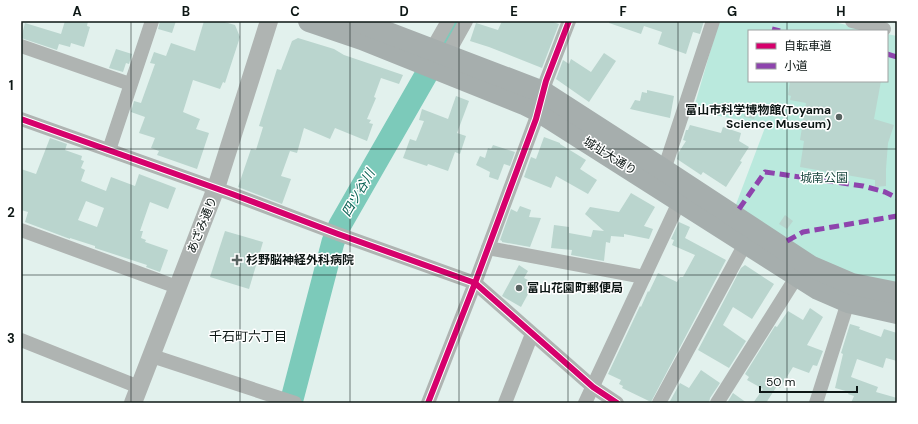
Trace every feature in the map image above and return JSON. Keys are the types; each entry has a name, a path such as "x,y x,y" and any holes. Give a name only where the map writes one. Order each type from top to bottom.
{"highway":[{"name":"城址大通り","path":"309,21 362,39 437,57"},
{"name":"城址大通り","path":"357,21 540,101 664,170 810,266 852,284 897,293"},
{"name":"城址大通り","path":"540,101 718,227 746,242 818,289 848,302 897,313"}],"street":[{"path":"109,150 152,21"},
{"name":"あざみ通り","path":"136,395 216,188 270,21"},
{"path":"437,57 448,21"},
{"path":"437,57 466,21"},
{"path":"428,403 488,248 569,21"},
{"path":"664,170 713,21"},
{"path":"852,21 884,29"},
{"path":"21,46 130,84"},
{"path":"21,120 216,188 475,283 593,387 617,403"},
{"path":"585,403 680,200"},
{"path":"21,230 177,287"},
{"path":"658,403 746,242"},
{"path":"488,248 644,277"},
{"path":"717,403 797,276"},
{"path":"816,403 848,302"},
{"path":"505,403 532,334"},
{"path":"21,340 136,395"},
{"path":"152,356 295,403"}],"green space":[{"name":"城南公園","path":"719,21 829,21 870,30 748,30 748,82 888,82 888,34 897,36 897,284 854,275 813,258 735,207 766,125 693,111"}],"building":[{"path":"65,21 88,21 87,26 90,27 84,47 71,43 70,47 59,44 57,50 21,38 25,23 61,34"},
{"path":"160,21 176,21 172,33 158,29"},
{"path":"204,21 221,21 235,25 240,37 225,83 223,82 220,89 193,80 183,112 200,119 196,129 209,133 197,169 157,155 159,151 151,148 155,138 139,133 145,117 131,112 134,101 141,103 155,64 150,63 154,52 166,56 171,43 195,51"},
{"path":"502,21 550,21 559,24 542,68 470,41 476,23 498,30"},
{"path":"609,21 704,21 700,34 693,32 686,54 658,44 662,32 644,26 641,34 609,23"},
{"path":"298,38 334,49 344,55 403,75 399,84 381,78 374,97 376,98 367,119 371,120 369,123 373,124 367,141 335,128 330,139 304,128 297,153 290,151 281,176 291,179 282,204 238,187 251,149 256,150 263,127 259,126 277,69 281,70 292,41"},
{"path":"116,49 132,54 129,64 126,63 123,72 109,68"},
{"path":"604,53 616,61 589,102 556,79 563,60 569,64 571,59 591,72"},
{"name":"富山市科学博物館(Toyama Science Museum)","path":"790,82 881,82 874,119 894,125 888,143 886,186 875,187 875,180 800,167 804,141 800,140 806,103 790,100 791,96 788,95"},
{"path":"647,90 674,96 670,118 630,109 635,100 640,101 642,92 647,93"},
{"path":"456,96 469,101 457,133 466,136 460,154 455,152 448,171 403,158 410,139 416,141 424,121 419,120 422,109 448,119"},
{"path":"746,106 757,108 754,119 744,117"},
{"path":"690,125 721,133 723,127 741,133 739,141 749,147 740,161 742,162 726,187 703,172 701,175 677,159 679,152 686,141 683,140 686,130 688,130"},
{"path":"544,137 560,143 586,160 580,169 597,180 588,194 556,176 551,188 524,177 531,157 536,159"},
{"path":"50,138 67,144 65,150 82,156 81,160 84,161 81,168 85,170 81,181 106,191 111,177 135,186 139,174 176,188 168,209 150,202 140,231 143,231 141,238 146,240 145,242 168,250 160,272 146,267 147,265 95,248 95,246 70,239 25,222 28,212 21,210 21,169 36,174","holes":["86,201 104,208 97,227 78,220"]},
{"path":"493,145 515,152 510,166 504,164 498,180 489,177 490,172 476,165 480,156 485,158 488,148 491,149"},
{"path":"631,193 655,207 644,226 653,229 649,239 624,234 624,237 611,236 610,243 606,242 604,261 571,255 572,250 551,248 554,225 569,227 569,233 591,237 593,230 604,231 585,214 590,207 619,212"},
{"path":"520,206 531,210 529,217 541,218 530,247 502,242 500,240 511,209 517,212"},
{"path":"785,215 793,221 787,229 779,224"},
{"path":"679,222 690,227 685,238 726,260 651,402 622,388 623,386 619,384 621,380 608,374 640,306 641,307 658,273 677,282 680,277 683,277 695,255 672,245 674,240 671,239"},
{"name":"杉野脳神経外科病院","path":"225,231 263,242 249,289 210,277"},
{"path":"519,265 528,271 524,278 534,283 521,307 502,296"},
{"path":"745,265 774,284 752,319 733,307 723,325 746,341 729,368 698,350 741,268"},
{"path":"810,308 823,317 807,345 823,351 817,366 813,365 809,373 793,367 780,388 777,386 766,403 753,403 763,389 747,380 749,377 745,374 775,326 777,327 788,311 803,320"},
{"path":"850,324 881,337 884,329 897,333 897,361 886,358 883,368 857,359 851,377 878,387 876,392 897,398 897,403 851,403 854,396 848,394 849,392 835,388 843,354 841,353"},
{"path":"701,370 720,383 710,398 709,403 669,403 680,383 689,388"},
{"path":"733,393 747,403 727,403"}],"waterway":[{"name":"四ツ谷川","path":"291,403 333,242 340,225 457,21"}],"marked path":[{"path":"772,29 776,30"},
{"path":"888,54 897,57"},
{"path":"739,209 765,172 863,186 885,192 897,198"},
{"path":"787,241 803,232 897,216"}],"cycle path":[{"path":"428,403 475,283 536,119 546,81 569,21"},
{"path":"21,119 475,283 593,387 617,403"}],"place":[{"name":"富山市科学博物館(Toyama Science Museum)","path":"839,117"},
{"name":"杉野脳神経外科病院","path":"237,260"},
{"name":"富山花園町郵便局","path":"519,288"}],"district":[{"name":"千石町六丁目","path":"248,336"}]}
